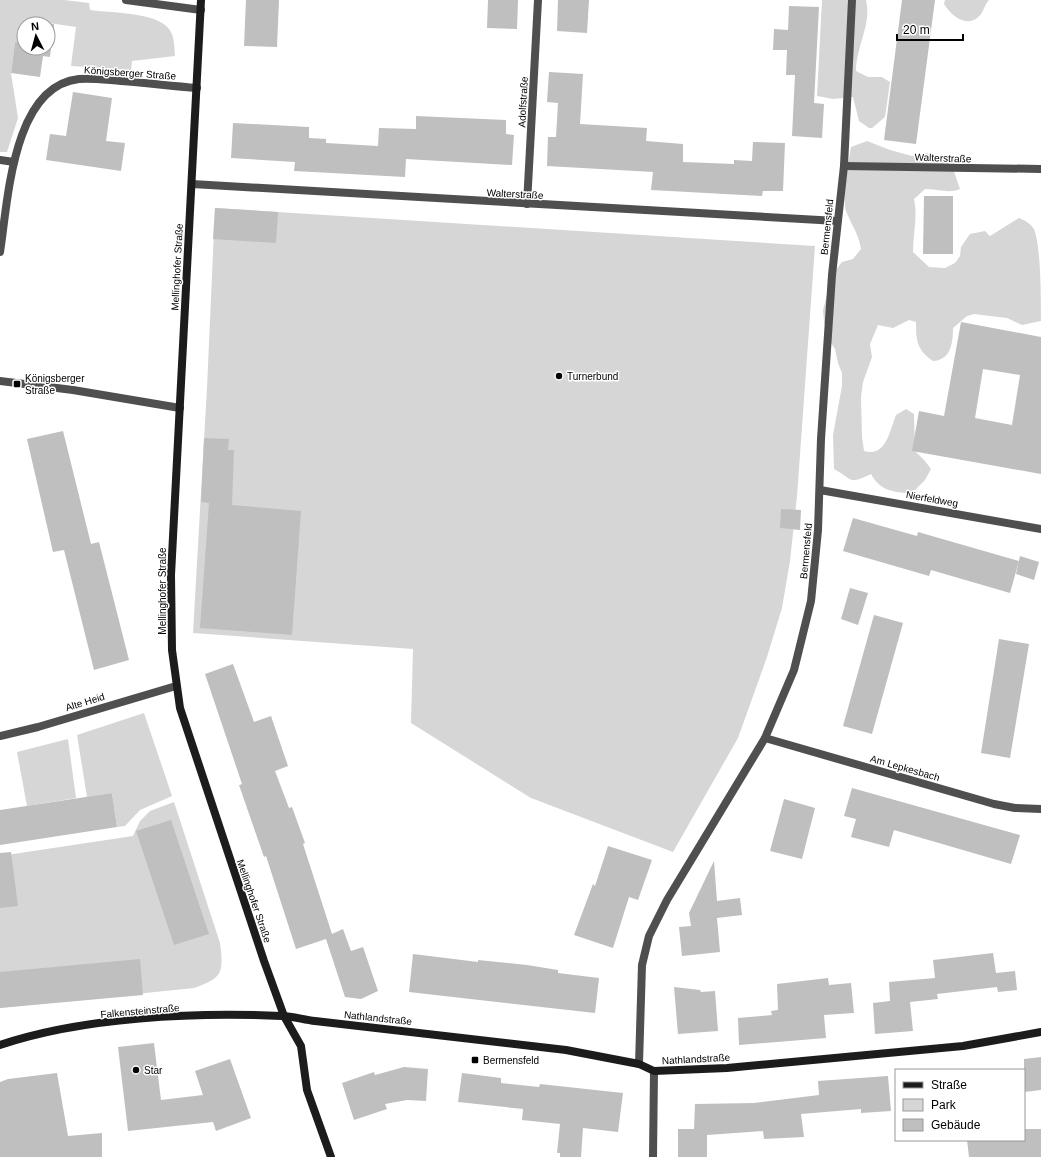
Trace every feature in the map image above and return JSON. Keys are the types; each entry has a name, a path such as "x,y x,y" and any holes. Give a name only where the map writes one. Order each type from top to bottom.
{"main road":[{"name":"Mellinghofer Straße","path":"201,0 170,604 176,686 186,730 284,1016 301,1046 307,1090 331,1157"},
{"name":"Falkensteinstraße","path":"0,1045 46,1032 118,1022 206,1016 284,1016"},
{"name":"Nathlandstraße","path":"284,1016 315,1021 551,1048 639,1064 654,1071 727,1068 955,1046 1041,1032"}],"street":[{"path":"126,0 201,10"},
{"name":"Adolfstraße","path":"527,204 538,0"},
{"name":"Bermensfeld","path":"639,1064 642,965 649,936 667,900 765,738 792,676 806,622 815,572 822,439 837,221 844,166 852,0"},
{"name":"Königsberger Straße","path":"0,252 14,162 22,131 34,108 57,86 67,82 89,78 197,88"},
{"path":"0,160 14,162"},
{"name":"Walterstraße","path":"844,166 1041,169"},
{"name":"Walterstraße","path":"192,184 837,221"},
{"path":"0,381 73,390 180,408"},
{"name":"Nierfeldweg","path":"820,490 1041,529"},
{"name":"Alte Heid","path":"0,736 38,727 176,686"},
{"name":"Am Lepkesbach","path":"765,738 994,804 1016,808 1041,809"},
{"path":"653,1157 654,1071"}],"green space":[{"path":"0,0 64,0 89,3 90,10 144,16 163,23 169,29 174,42 175,56 132,61 131,70 71,66 76,27 56,24 56,16 16,16 16,42 11,73 18,118 7,152 0,152"},
{"path":"822,0 866,0 867,18 858,53 856,71 868,77 882,77 890,82 885,117 872,128 869,128 859,121 853,97 833,99 817,96"},
{"path":"945,0 989,0 981,14 976,19 966,21 956,17 947,9 944,4"},
{"path":"867,141 890,150 912,156 927,153 950,160 960,189 948,191 925,189 914,199 915,219 913,252 929,267 945,268 955,263 960,256 961,247 970,234 985,231 990,236 1019,218 1029,223 1034,229 1038,248 1041,321 1022,325 1007,318 974,314 967,316 953,328 950,350 944,358 933,361 924,353 918,344 916,322 909,320 893,328 878,325 870,344 872,357 863,382 861,397 862,437 864,451 871,452 882,447 889,435 896,415 906,409 914,414 915,451 931,469 925,480 911,494 888,490 879,484 871,474 851,480 834,469 833,435 842,386 842,373 835,349 829,340 824,322 823,310 832,275 842,262 853,259 861,249 857,233 846,211 845,189 851,147"},
{"path":"215,208 815,246 797,496 790,561 782,608 767,657 738,738 673,852 531,798 411,723 413,649 193,633 207,388"},
{"path":"144,713 172,796 140,810 125,826 117,827 112,793 87,797 77,735"},
{"path":"68,739 76,798 27,806 17,752"},
{"path":"174,802 220,943 222,962 216,978 194,988 0,1008 0,856 133,836 140,821 150,811"}],"building":[{"path":"246,0 279,0 277,47 244,46"},
{"path":"488,0 518,0 517,29 487,28"},
{"path":"558,0 589,0 587,33 557,31"},
{"path":"902,0 935,0 916,144 884,140"},
{"path":"789,6 819,7 814,103 824,104 822,138 792,136 795,75 786,75 787,50 773,50 774,29 788,30"},
{"path":"15,42 16,56 43,56 40,77 11,73"},
{"path":"549,72 583,74 580,124 647,128 646,141 683,144 683,162 734,164 734,160 752,161 753,142 785,143 783,191 763,191 762,196 651,190 653,172 547,166 548,137 556,137 558,103 547,102"},
{"path":"73,92 112,98 106,141 125,143 121,171 46,160 50,134 66,136"},
{"path":"416,116 506,120 506,134 514,135 512,165 406,159 405,177 294,171 295,162 231,158 233,123 309,127 309,138 326,139 326,143 378,146 379,128 416,129"},
{"path":"924,196 953,196 953,254 923,254"},
{"path":"215,208 278,212 276,243 213,239"},
{"path":"961,322 1041,337 1041,474 912,451 919,411 944,416","holes":["983,369 1020,375 1012,425 975,418"]},
{"path":"63,431 91,544 99,542 129,660 94,670 64,550 53,552 27,439"},
{"path":"204,438 229,439 228,450 234,450 232,505 301,511 292,635 200,628 209,503 201,502"},
{"path":"781,509 801,510 800,530 780,528"},
{"path":"853,518 917,536 918,532 1019,561 1010,593 931,570 929,576 843,551"},
{"path":"1020,556 1039,562 1034,580 1016,574"},
{"path":"850,588 868,593 858,625 841,619"},
{"path":"874,615 903,623 872,734 843,726"},
{"path":"999,639 1029,644 1010,758 981,753"},
{"path":"233,664 254,722 271,716 288,766 275,771 289,808 292,807 305,843 303,844 332,934 343,929 351,951 363,947 378,991 361,999 345,997 326,939 296,949 266,856 264,857 239,785 242,784 205,674"},
{"path":"852,788 1020,835 1011,864 894,830 889,847 851,837 856,819 844,816"},
{"path":"112,793 117,827 0,845 0,810"},
{"path":"784,799 815,808 802,859 770,851"},
{"path":"171,820 209,934 174,945 136,831"},
{"path":"608,846 652,860 638,900 629,897 613,948 574,935 593,884 595,886"},
{"path":"11,852 18,906 0,908 0,853"},
{"path":"714,861 717,901 740,898 742,915 717,918 720,952 682,956 679,927 691,926 689,913"},
{"path":"993,953 996,973 1015,971 1017,990 998,992 997,987 937,994 938,999 910,1002 913,1031 875,1034 873,1003 890,1001 889,982 935,978 933,960"},
{"path":"413,954 478,962 478,960 527,965 558,970 558,973 599,978 595,1013 409,992"},
{"path":"140,959 143,995 0,1008 0,972"},
{"path":"828,978 829,985 851,983 854,1013 824,1015 826,1038 739,1045 738,1018 772,1015 771,1011 778,1010 777,984"},
{"path":"674,987 700,990 701,992 715,991 718,1031 678,1034"},
{"path":"154,1043 161,1100 203,1095 195,1071 230,1059 251,1118 216,1131 213,1122 128,1131 118,1047"},
{"path":"1041,1057 1041,1090 1025,1092 1024,1059"},
{"path":"404,1067 428,1069 426,1101 407,1100 385,1104 387,1109 354,1120 342,1083 374,1072 375,1075"},
{"path":"57,1073 68,1136 102,1133 102,1157 0,1157 0,1082 8,1079"},
{"path":"462,1073 501,1078 501,1083 539,1087 540,1084 623,1093 618,1132 583,1128 581,1157 560,1157 560,1153 557,1153 560,1124 522,1120 523,1109 458,1102"},
{"path":"888,1076 891,1111 861,1113 861,1109 801,1114 804,1137 764,1139 763,1131 707,1135 707,1157 678,1157 678,1129 694,1129 695,1104 754,1103 819,1095 818,1081"},
{"path":"1025,1129 1041,1129 1041,1157 969,1157 967,1141 1025,1141"}],"place":[{"name":"Turnerbund","path":"559,376"},
{"name":"Königsberger Straße","path":"17,384"},
{"name":"Bermensfeld","path":"475,1060"},
{"name":"Star","path":"136,1070"}]}
